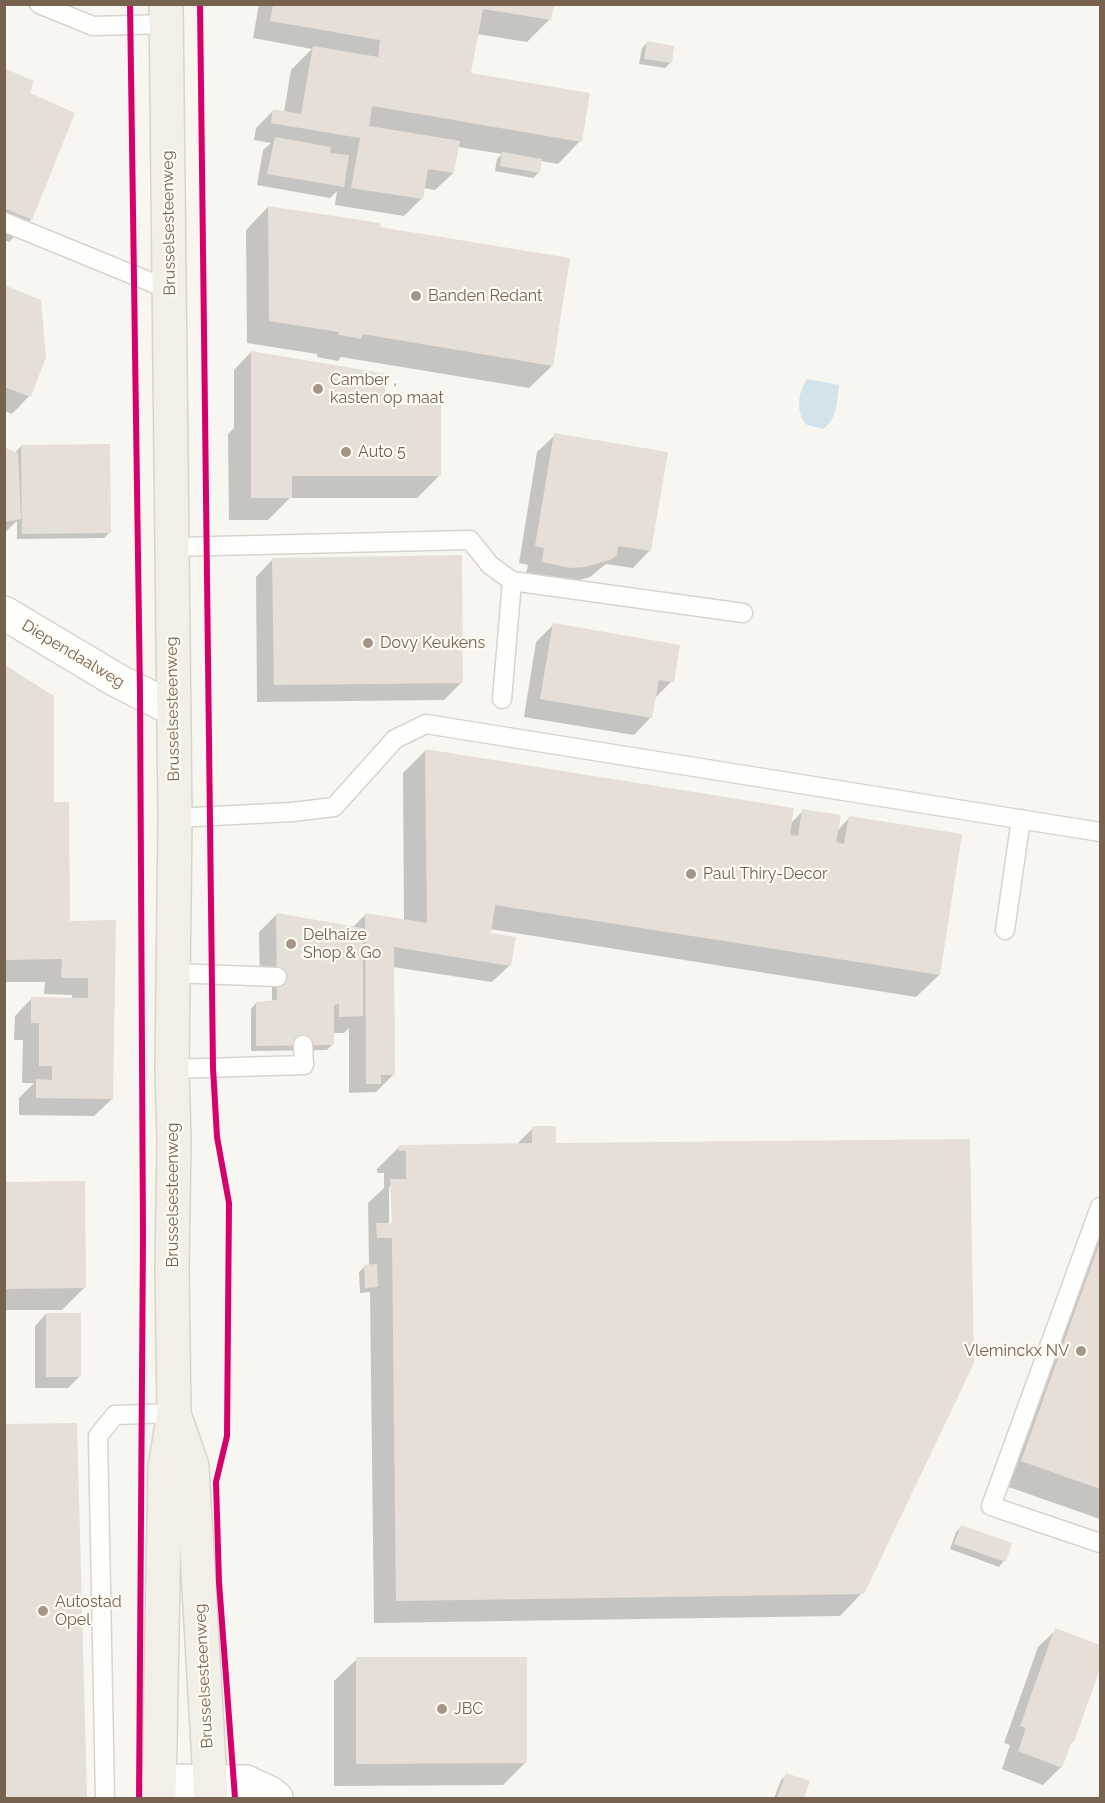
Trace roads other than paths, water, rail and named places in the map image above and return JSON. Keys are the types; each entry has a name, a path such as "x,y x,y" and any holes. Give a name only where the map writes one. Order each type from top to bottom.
{"main road":[{"name":"Brusselsesteenweg","path":"159,1790 165,1467 174,1413 172,1069 175,818 166,14"},
{"name":"Brusselsesteenweg","path":"174,1413 192,1466 211,1790"}],"street":[{"name":"Diependaalweg","path":"4,613 118,681 173,710"},
{"path":"159,1790 211,1790 246,1782 276,1798"}],"lane":[{"path":"39,4 93,26 166,14"},
{"path":"4,222 170,290"},
{"path":"172,547 470,540 490,565 512,581 743,613"},
{"path":"502,699 512,581"},
{"path":"175,818 292,812 334,807 395,739 426,724 1101,832"},
{"path":"1005,930 1021,819"},
{"path":"173,973 277,976"},
{"path":"172,1069 304,1065 303,1045"},
{"path":"1101,1207 991,1506 1101,1543"},
{"path":"105,1798 98,1436 116,1415 174,1413"}],"place":[{"name":"Banden Redant","path":"416,296"},
{"name":"Camber , kasten op maat","path":"318,389"},
{"name":"Auto 5","path":"346,452"},
{"name":"Dovy Keukens","path":"368,643"},
{"name":"Paul Thiry-Decor","path":"691,874"},
{"name":"Delhaize Shop & Go","path":"291,944"},
{"name":"Vleminckx NV","path":"1081,1351"},
{"name":"Autostad Opel","path":"43,1611"},
{"name":"JBC","path":"442,1709"}]}
